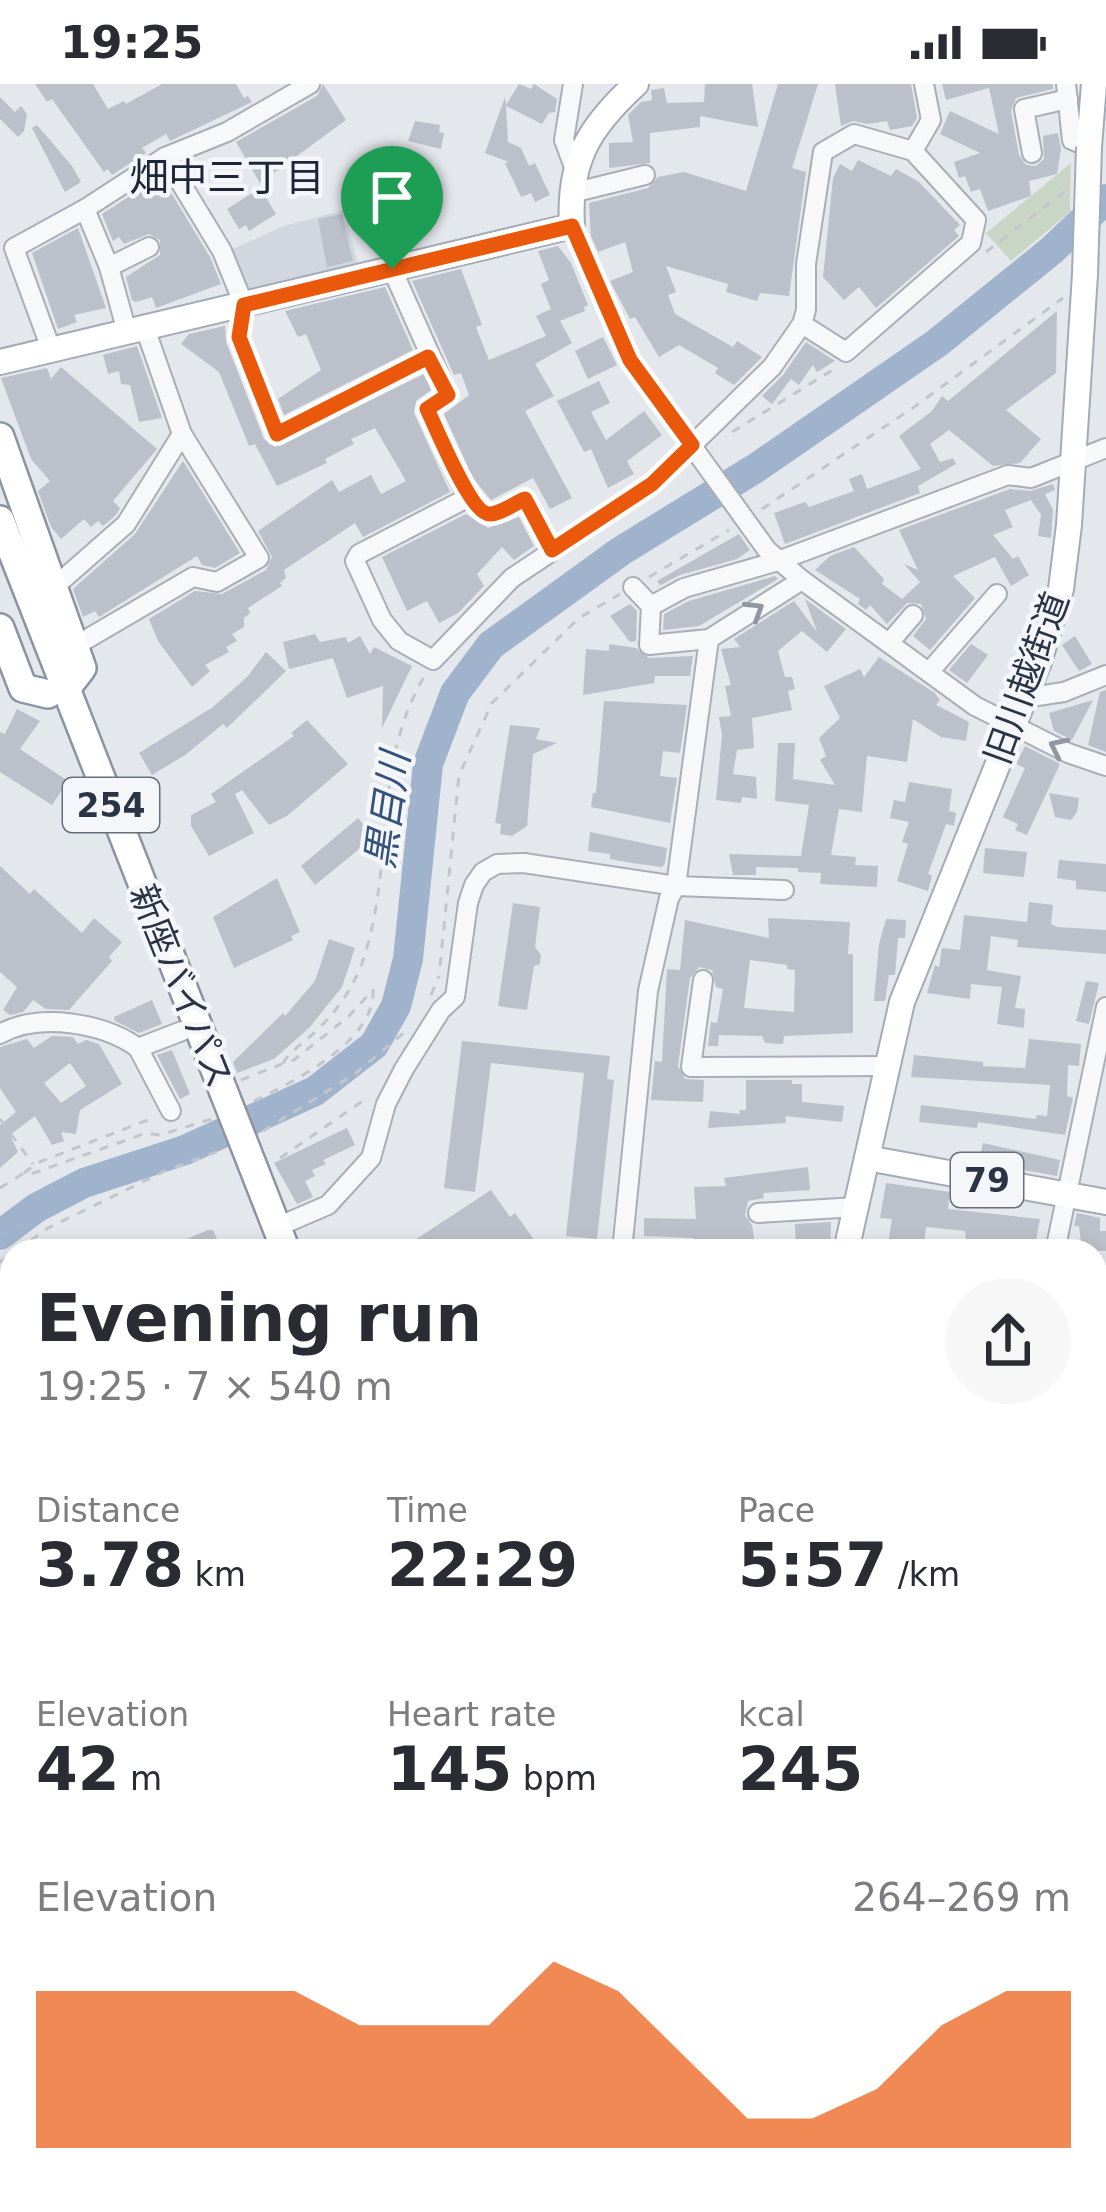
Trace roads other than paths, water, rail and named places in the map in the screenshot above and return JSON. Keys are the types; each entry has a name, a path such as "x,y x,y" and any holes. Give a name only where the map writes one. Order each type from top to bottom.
{"highway":[{"path":"0,437 82,668 57,692 23,688 0,628"},
{"name":"新座バイパス","path":"0,520 57,692 182,1031 256,1164 276,1239"},
{"name":"新座バイパス","path":"0,568 57,692 222,1100"}],"main road":[{"path":"0,362 572,226 574,167 595,128 636,84"},
{"name":"旧川越街道","path":"849,1239 902,1002 1024,698 1061,589 1086,284 1096,130 1094,84"},
{"name":"79","path":"867,1158 1106,1202"}],"street":[{"path":"51,349 14,248 165,157 227,132 310,84"},
{"path":"549,84 572,88 564,140 574,167"},
{"path":"913,152 931,119 924,84"},
{"path":"1032,153 1024,109 1067,92 1072,140 1096,130"},
{"path":"469,497 359,554 356,561 382,620 398,641 433,660 502,586 652,484 695,450 757,385 802,324 806,310 806,264 823,152 854,134 913,152 976,220 970,243 846,352 802,324"},
{"path":"165,157 222,251 244,305 239,337 277,434 428,357"},
{"path":"572,193 645,175"},
{"path":"75,646 193,577 217,582 259,558 182,434 85,209"},
{"path":"572,226 630,360 778,561 975,706 1068,753 1106,766"},
{"path":"109,267 149,248"},
{"path":"392,269 448,395 427,409 469,497 481,512 490,514 525,499 552,550"},
{"path":"53,588 126,524 182,434"},
{"path":"651,606 684,588 778,561 1008,475 1031,478 1106,448"},
{"path":"633,586 651,606 649,645 709,639 802,580"},
{"path":"929,672 997,594"},
{"path":"889,643 914,616"},
{"path":"623,1239 648,991 669,898 676,886 709,639"},
{"path":"1024,698 1064,692 1106,675"},
{"path":"282,1239 328,1205 371,1158 386,1103 441,1010 455,997 468,903 483,872 497,864 524,863 676,886 784,890"},
{"path":"703,980 692,1067 887,1066"},
{"path":"1058,1239 1099,1079 1106,1007"},
{"path":"0,1034 32,1024 119,1034 138,1048 171,1111"},
{"path":"138,1048 182,1031"},
{"path":"758,1213 856,1207"}],"waterway":[{"name":"黒目川","path":"0,1235 36,1208 84,1183 185,1150 315,1091 374,1045 396,1006 408,959 428,764 455,693 491,645 621,551 756,468 937,343 1052,250 1106,199"}],"district":[{"name":"畑中三丁目","path":"227,177"}]}
